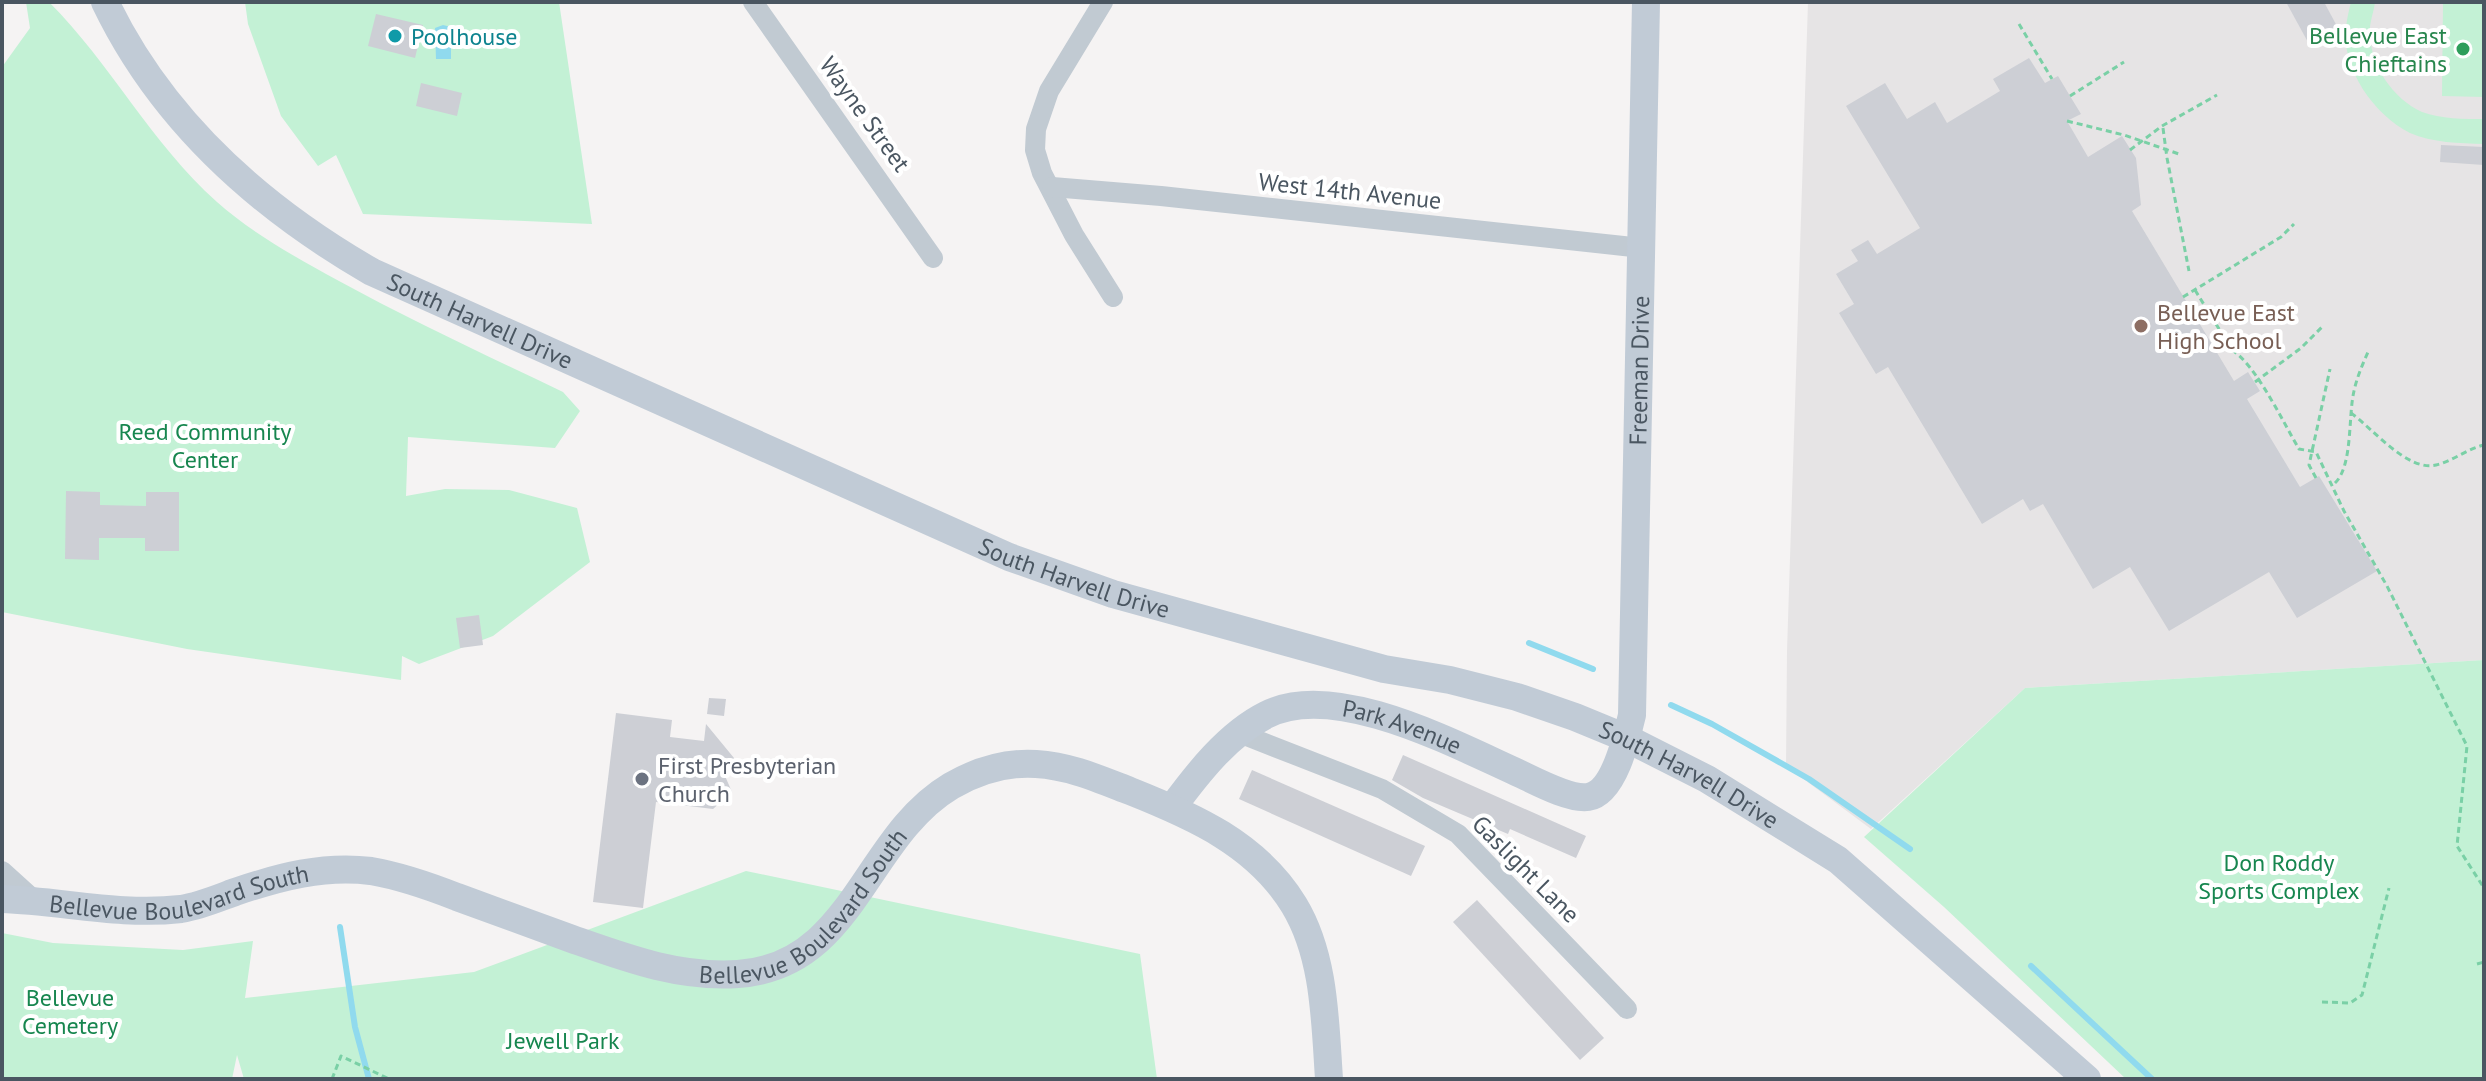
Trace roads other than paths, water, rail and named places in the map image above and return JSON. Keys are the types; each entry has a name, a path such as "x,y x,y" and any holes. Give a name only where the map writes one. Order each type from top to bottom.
{"street":[{"name":"South Harvell Drive","path":"105,2 155,88 212,155 292,223 372,272 1009,557 1113,594 1324,653 1517,697 1626,738 1707,779 1838,860 2087,1079"},
{"name":"Wayne Street","path":"753,2 933,258"},
{"path":"1103,2 1049,91 1036,129 1035,150 1042,173 1052,187 1074,235 1113,297"},
{"name":"Freeman Drive","path":"1626,738 1632,715 1646,2"},
{"name":"West 14th Avenue","path":"1052,187 1642,248"},
{"name":"Park Avenue","path":"1172,808 1191,783 1239,733 1267,714 1287,708 1310,705 1344,708 1407,724 1546,785 1588,797 1604,787 1626,738"},
{"name":"Gaslight Lane","path":"1239,733 1382,789 1458,834 1627,1009"},
{"name":"Bellevue Boulevard South","path":"2,899 34,900 116,912 159,911 204,905 290,876 318,871 372,871 429,887 653,967 713,975 744,973 775,966 815,944 831,929 909,822 931,800 978,773 1023,764 1056,766 1086,773 1172,808 1230,838 1276,880 1304,924 1316,960 1329,1079"},
{"path":"2,871 34,900"}],"water":[{"path":"443,25 451,27 451,59 436,59 435,28"}],"waterway":[{"path":"1529,643 1593,669"},
{"path":"1671,705 1712,724 1809,779 1910,849"},
{"path":"340,927 355,1027 369,1079"},
{"path":"2031,966 2152,1079"}],"place":[{"name":"Poolhouse","path":"395,36"},
{"name":"Bellevue East Chieftains","path":"2463,49"},
{"name":"Bellevue East High School","path":"2141,326"},
{"name":"First Presbyterian Church","path":"642,779"}],"park label":[{"name":"Reed Community Center","path":"205,445"},
{"name":"Don Roddy Sports Complex","path":"2279,876"},
{"name":"Bellevue Cemetery","path":"70,1011"},
{"name":"Jewell Park","path":"563,1040"}]}
